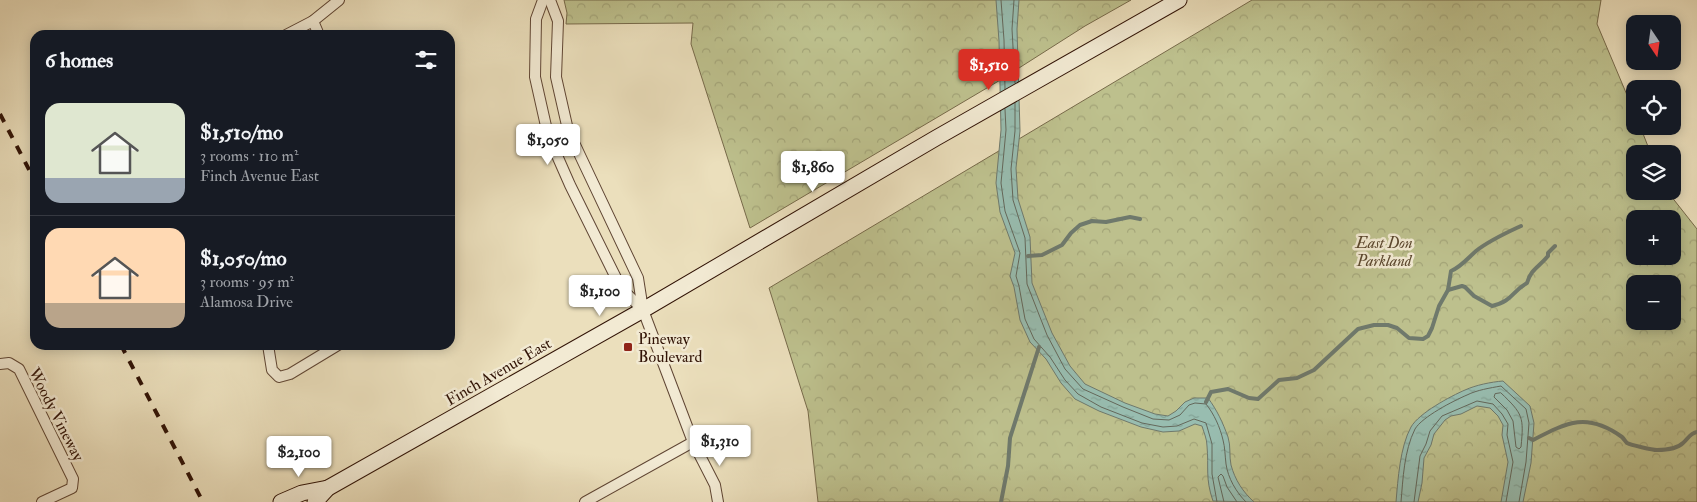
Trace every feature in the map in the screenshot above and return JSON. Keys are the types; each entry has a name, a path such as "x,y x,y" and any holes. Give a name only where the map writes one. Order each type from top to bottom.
{"main road":[{"name":"Finch Avenue East","path":"315,502 328,488 643,310 936,138 1179,0"},
{"name":"Finch Avenue East","path":"281,502 302,493 328,488"}],"street":[{"path":"296,30 314,21 339,0"},
{"path":"543,0 536,19 534,77 548,135 570,185 621,288 643,310"},
{"path":"550,0 558,21 556,77 568,130 638,278 643,310 693,442 715,485 718,502"},
{"path":"314,21 317,30"},
{"path":"269,350 272,370 279,377 290,374 330,350"},
{"name":"Woody Vineway","path":"0,364 9,363 19,369 73,479 72,488 42,502"},
{"path":"585,502 693,442"}],"green space":[{"path":"564,0 1131,0 1085,26 997,82 750,228 691,44 693,23 566,24 567,13"},
{"name":"East Don Parkland","path":"1252,0 1601,0 1597,24 1626,93 1626,135 1644,135 1647,145 1626,145 1626,200 1674,200 1697,229 1697,502 818,502 808,411 769,288"}],"water":[{"path":"996,0 1019,0 1017,29 1020,131 1016,168 1018,199 1030,237 1032,283 1052,333 1070,366 1085,384 1125,403 1155,414 1168,416 1185,402 1194,398 1208,398 1220,417 1228,437 1231,465 1237,481 1254,502 1213,501 1208,479 1208,454 1202,426 1195,424 1179,431 1163,432 1141,427 1099,411 1075,399 1061,383 1046,359 1030,342 1020,320 1010,276 1015,253 1000,212 996,183 1001,130"},
{"path":"1503,381 1530,406 1534,423 1531,463 1523,502 1501,502 1508,462 1502,435 1503,425 1490,408 1477,406 1461,414 1451,416 1445,420 1434,434 1424,458 1418,502 1396,502 1404,444 1415,422 1436,406 1469,388"}],"waterway":[{"path":"1028,256 1042,255 1062,245 1080,225 1092,221 1106,222 1130,217 1140,219"},
{"path":"1206,402 1211,392 1228,389 1249,398 1258,399 1279,380 1297,378 1314,370 1358,329 1374,325 1388,325 1397,328 1409,338 1423,339 1428,336 1439,306 1448,290 1451,271 1487,243 1521,226"},
{"path":"1448,290 1462,286 1474,296 1492,306 1504,302 1527,283 1533,271 1555,246"},
{"path":"1001,502 1008,466 1010,438 1039,347"},
{"path":"1529,438 1533,440 1557,428 1578,422 1588,422 1610,429 1629,444 1660,450 1678,447 1697,432"}],"railway":[{"path":"0,114 30,171"},
{"path":"124,350 203,502"}],"place":[{"name":"Pineway Boulevard","path":"628,347"}]}
